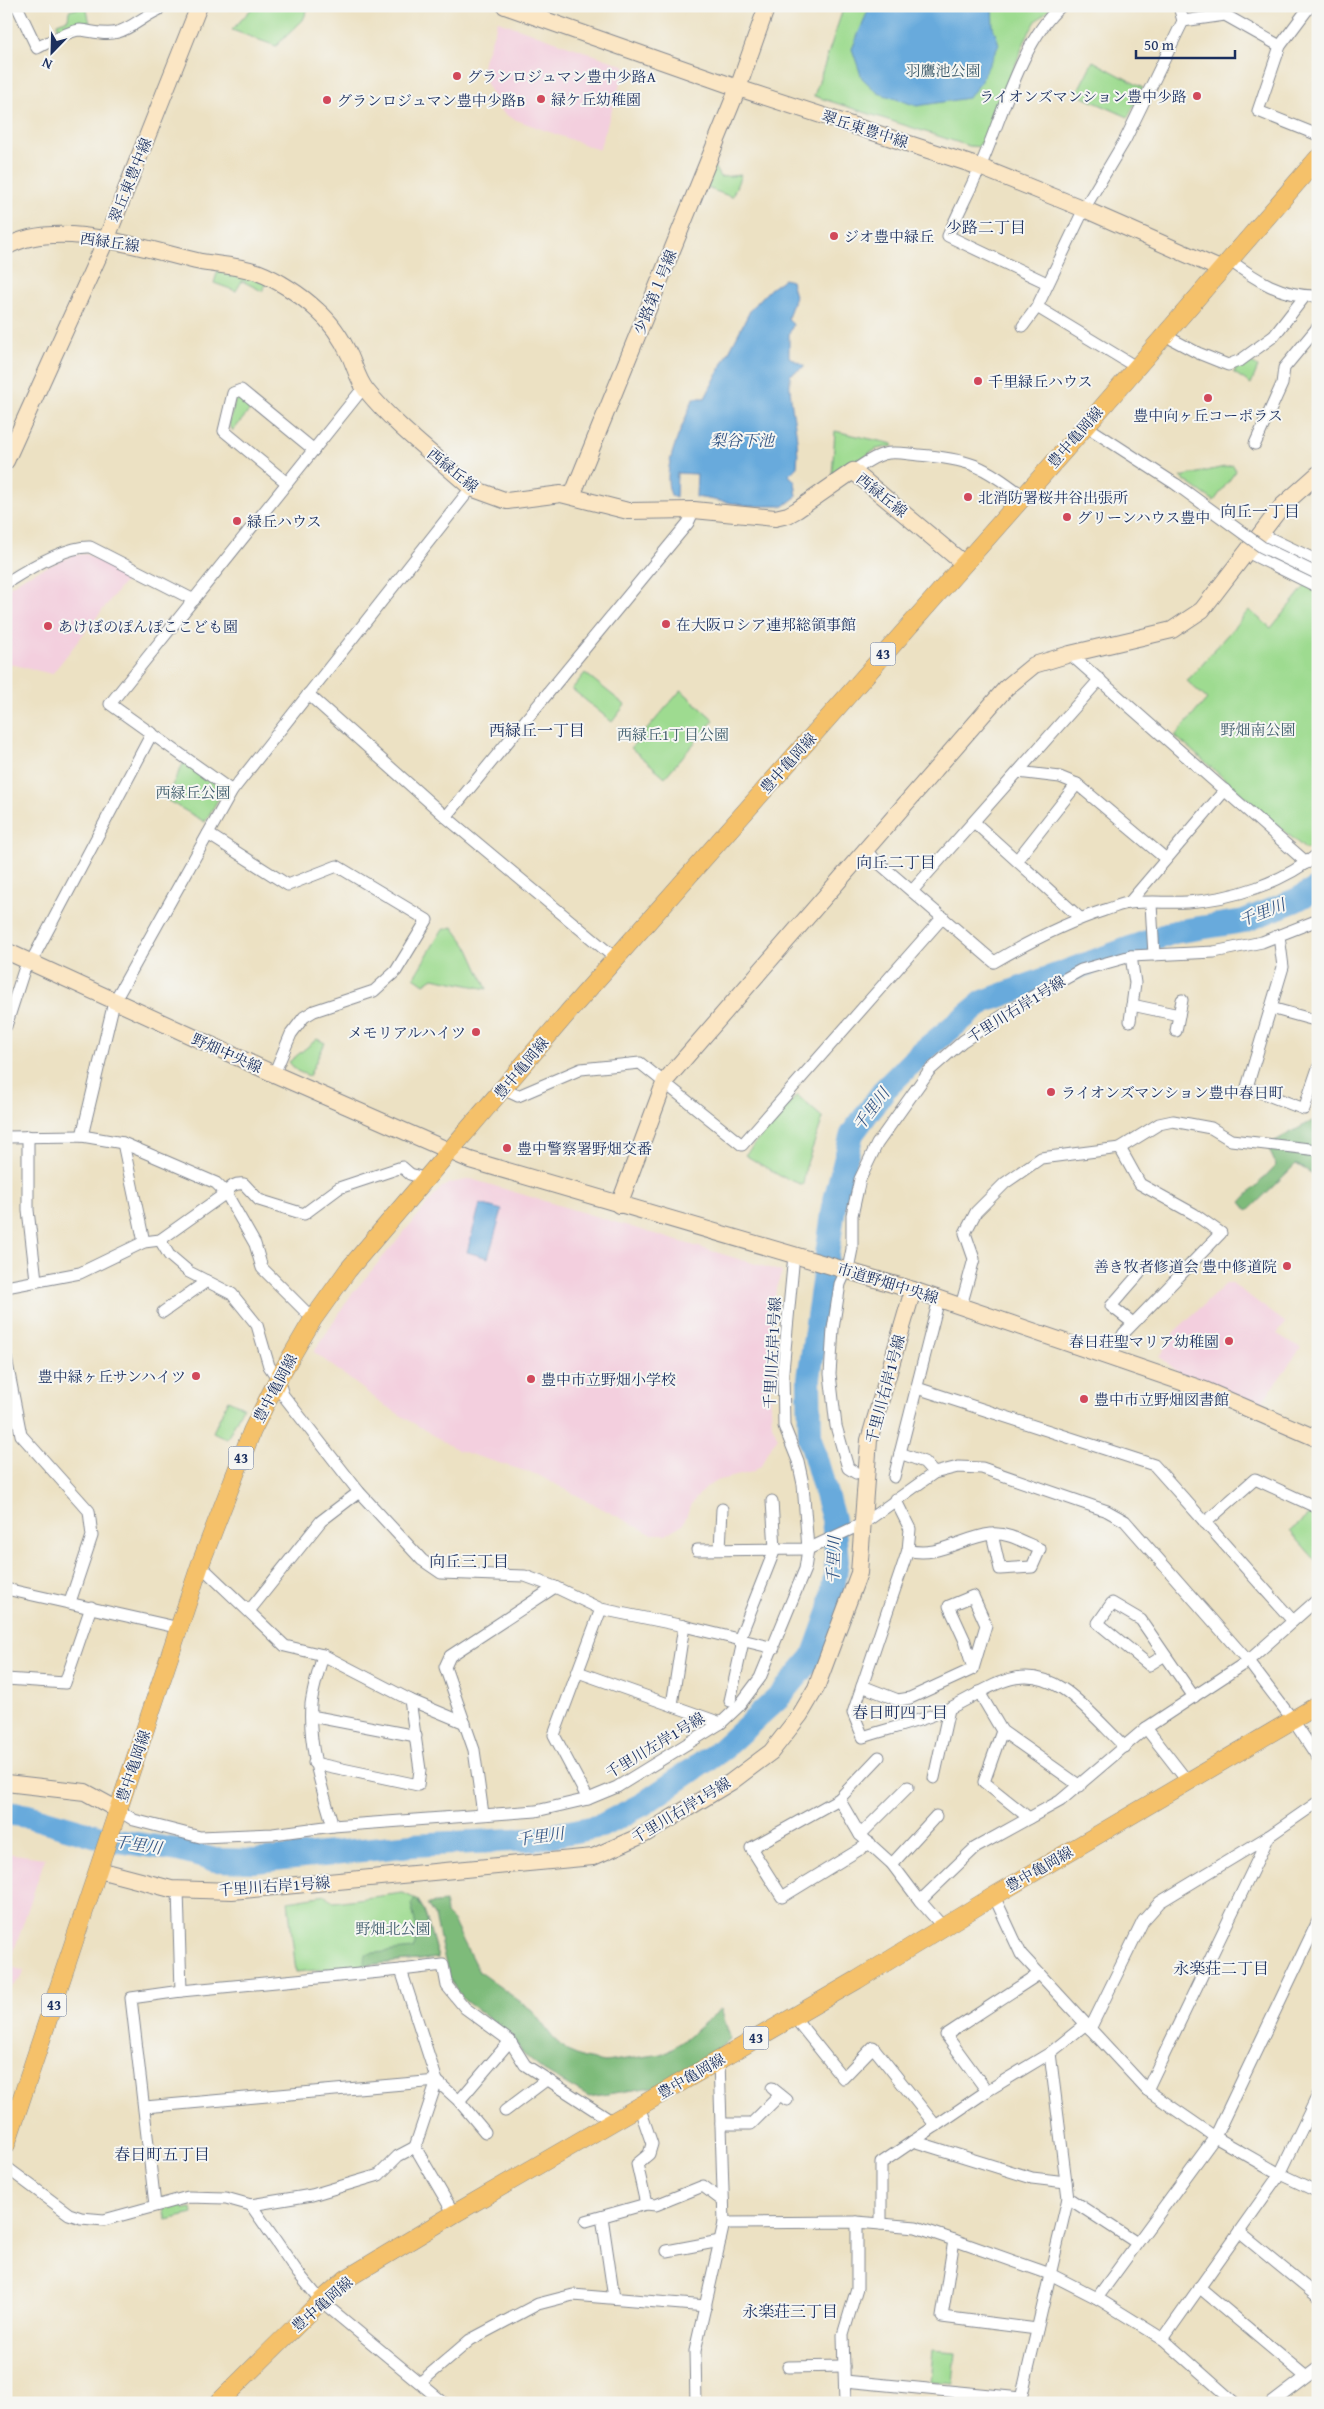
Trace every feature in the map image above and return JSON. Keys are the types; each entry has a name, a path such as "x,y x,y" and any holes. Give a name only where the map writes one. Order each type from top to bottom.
{"main road":[{"name":"豊中亀岡線","path":"6,2145 200,1565 252,1431 278,1379 313,1319 348,1270 615,958 1086,426 1224,264 1318,158"},
{"name":"豊中亀岡線","path":"218,2403 321,2301 346,2279 454,2214 794,2017 994,1896 1318,1705"}],"street":[{"path":"18,6 37,48 78,30 94,33 118,32 134,24 143,16 158,10"},
{"name":"翠丘東豊中線","path":"6,461 106,240 199,6"},
{"name":"翠丘東豊中線","path":"505,6 738,88 980,167 1224,264"},
{"name":"少路第１号線","path":"572,496 738,88 767,6"},
{"path":"1047,283 948,236 980,167 1028,50 1061,6"},
{"path":"1023,326 1037,307 1084,209 1125,140 1183,21 1179,6"},
{"path":"1310,6 1280,46 1258,111 1318,135"},
{"path":"1183,21 1225,15 1280,46"},
{"name":"西緑丘線","path":"6,247 20,239 38,235 106,240 138,245 202,262 248,269 276,281 311,305 334,328 346,348 364,387 380,406 471,488 506,501 524,500 551,494 572,496 628,511 694,510 782,518 797,510 854,471 963,563"},
{"path":"1224,264 1285,293 1318,296"},
{"path":"1164,335 1198,353 1228,365 1241,360 1274,336 1305,296"},
{"path":"1037,307 1136,367"},
{"path":"1255,444 1282,384 1284,368 1318,327"},
{"path":"232,791 110,704 364,387"},
{"path":"287,484 224,431 233,393 241,390 314,450"},
{"path":"1086,426 1177,485 1262,547 1318,574"},
{"path":"854,471 875,457 889,453 949,458 966,461 985,469 1023,496"},
{"path":"618,1205 665,1081 1006,688 1034,665 1070,654 1172,630 1202,610 1282,506 1318,474"},
{"path":"82,1136 114,1002 232,791 471,488"},
{"path":"446,817 688,523 694,510"},
{"path":"1261,534 1318,561"},
{"path":"6,583 40,564 76,548 90,547 194,600"},
{"path":"1247,552 1318,587"},
{"path":"1070,654 1307,863"},
{"path":"912,891 1100,680"},
{"path":"308,694 446,817 615,958"},
{"path":"6,1026 24,970 31,962 152,733"},
{"path":"1018,772 1060,777 1077,784 1166,859"},
{"path":"1016,860 1077,784"},
{"path":"1130,902 1224,790"},
{"path":"974,822 1080,918"},
{"path":"208,834 288,885 337,866 427,920 396,971 374,991 314,1011 304,1017 291,1034 274,1074"},
{"path":"865,851 994,962 1034,938 1080,918 1130,902 1151,904 1190,902 1235,895 1272,882 1307,863 1318,854"},
{"path":"1151,904 1154,955"},
{"path":"503,1089 518,1096 581,1068 640,1063 665,1081 742,1145 943,917"},
{"name":"千里川右岸1号線","path":"856,1473 848,1468 836,1426 830,1374 834,1323 840,1284 843,1269 850,1256 852,1215 860,1180 877,1144 929,1071 963,1041 1030,998 1081,970 1131,956 1214,952 1262,942 1318,920"},
{"path":"1279,936 1283,966 1247,1088 1304,1109 1318,1068"},
{"name":"野畑中央線","path":"6,951 114,1002 449,1152"},
{"path":"1130,1021 1135,983 1131,956"},
{"path":"1176,1032 1182,1000"},
{"path":"1132,1005 1179,1015"},
{"path":"1271,1008 1318,1021"},
{"path":"961,1306 974,1259 965,1233 976,1212 999,1189 1041,1158 1120,1148 1160,1124 1173,1122 1211,1128 1231,1140 1318,1150"},
{"path":"28,1136 28,1210 36,1280"},
{"path":"6,1137 82,1136 123,1143 216,1183 226,1193 255,1244 262,1268 313,1319"},
{"path":"123,1143 144,1242"},
{"path":"1110,1357 1124,1333 1221,1233 1194,1214 1140,1184 1120,1148"},
{"name":"市道野畑中央線","path":"449,1152 618,1205 843,1269 961,1306 1205,1390 1318,1439"},
{"path":"6,1287 80,1273 144,1242 160,1240 226,1193 232,1186 244,1184 259,1200 304,1214 339,1188 402,1167 410,1174 426,1179"},
{"path":"160,1240 170,1255 189,1272 232,1294 256,1325 269,1366 278,1379 283,1396 359,1492 422,1560 441,1573 525,1576 555,1587 602,1610 684,1626 774,1648"},
{"name":"千里川左岸1号線","path":"116,1815 200,1836 273,1834 333,1826 536,1811 588,1799 617,1787 721,1723 739,1706 760,1678 805,1569 811,1547 803,1484 798,1461 784,1426 782,1371 796,1256"},
{"path":"1133,1323 1111,1306 1139,1274"},
{"path":"163,1312 207,1281"},
{"name":"千里川右岸1号線","path":"100,1867 138,1881 178,1890 244,1890 469,1867 593,1857 645,1834 730,1782 764,1757 800,1715 816,1688 859,1573 860,1525 869,1440 912,1290"},
{"path":"894,1477 939,1299"},
{"path":"6,1358 22,1435 89,1511 92,1536 70,1602"},
{"path":"917,1388 1154,1465 1293,1621"},
{"path":"900,1453 924,1462 934,1473"},
{"path":"697,1550 811,1547 860,1525 934,1473 958,1467 982,1468 1107,1511 1125,1521 1248,1661 1318,1758"},
{"path":"1205,1523 1255,1479 1318,1508"},
{"path":"249,1611 321,1520 359,1492"},
{"path":"895,1499 910,1529 908,1550 853,1713 862,1737 949,1709 1008,1678 1025,1677 1048,1681 1064,1689 1125,1747"},
{"path":"730,1701 742,1646 739,1640 775,1549 772,1502"},
{"path":"720,1549 722,1509"},
{"path":"908,1550 921,1554 992,1534"},
{"path":"200,1565 285,1646 323,1654 410,1700 465,1723"},
{"path":"483,1814 474,1750 445,1667 450,1656 555,1587"},
{"path":"6,1589 180,1628"},
{"path":"862,1686 898,1700 910,1698 972,1669 986,1625 973,1596 949,1606 965,1642 972,1669"},
{"path":"920,1901 974,1848 1060,1801 1080,1786 1146,1728 1248,1661 1318,1599"},
{"path":"1165,1655 1149,1665 1098,1623 1112,1602 1141,1620 1194,1697"},
{"path":"6,1679 65,1684 91,1607"},
{"path":"588,1799 554,1735 602,1610"},
{"path":"672,1705 684,1626"},
{"path":"323,1654 311,1702 311,1716 314,1763 333,1826"},
{"path":"578,1672 721,1723"},
{"path":"979,1692 1002,1731 1080,1786"},
{"path":"314,1763 418,1785 420,1770 410,1700"},
{"path":"934,1778 949,1709"},
{"path":"311,1716 416,1736"},
{"path":"1146,1728 1188,1782"},
{"path":"1002,1731 984,1782 1029,1818"},
{"path":"870,1843 782,1897 751,1848 839,1799 879,1758"},
{"path":"6,1783 85,1792 116,1815"},
{"path":"860,1835 908,1788"},
{"path":"839,1799 860,1835 892,1864 920,1901 944,1928"},
{"path":"881,2224 881,2163 987,2091 1050,2053 1088,2026 1143,1921 1160,1902 1269,1836 1318,1802"},
{"path":"892,1864 936,1816"},
{"path":"1147,2090 1269,1836"},
{"path":"178,1890 181,1991"},
{"path":"994,1896 1021,1954 1147,2090 1215,2136 1280,2174 1318,2192"},
{"path":"1097,2298 1215,2136 1318,1921"},
{"path":"155,2206 131,1998 181,1991 443,1966 447,1986 465,2008 510,2041 525,2065 613,2122"},
{"path":"400,1970 437,2081 459,2101 485,2132"},
{"path":"987,2091 946,2035 1039,1974"},
{"path":"794,2017 843,2078 873,2046 936,2126"},
{"path":"459,2101 510,2041"},
{"path":"845,2381 1020,2400 1068,2198 1050,2053"},
{"path":"696,2403 695,2351 724,2223 719,2060"},
{"path":"505,2111 546,2080"},
{"path":"145,2107 437,2081"},
{"path":"6,2167 54,2204 81,2218 104,2220 194,2197 226,2198 251,2205 312,2195 379,2175 398,2156 415,2147 437,2081"},
{"path":"721,2124 751,2124 780,2094"},
{"path":"1163,2339 1280,2174 1318,2095"},
{"path":"639,2106 652,2144 649,2154 637,2164 646,2204"},
{"path":"914,2141 1032,2178 1066,2182"},
{"path":"415,2147 454,2214"},
{"path":"586,2221 646,2204 656,2205 703,2186 723,2201"},
{"path":"1068,2198 1137,2243"},
{"path":"251,2205 298,2273 321,2301 444,2403"},
{"path":"602,2217 614,2298"},
{"path":"724,2223 857,2222 916,2227 954,2240 1050,2274 1097,2298 1163,2339 1234,2403"},
{"path":"845,2403 843,2335 857,2288 857,2222"},
{"path":"1239,2232 1318,2297"},
{"path":"954,2240 942,2317 1037,2329"},
{"path":"667,2251 720,2241"},
{"path":"1199,2287 1305,2376"},
{"path":"421,2382 470,2340 538,2304 572,2295 706,2306"},
{"path":"788,2367 844,2366"},
{"path":"1272,2403 1305,2376 1318,2368"}],"shaded area":[{"path":"498,21 626,66 599,150 511,118 501,111 484,80 482,66"},
{"name":"あけぼのぽんぽここども園","path":"86,554 130,575 52,674 6,663 6,589 26,576 74,555"},
{"name":"豊中市立野畑小学校","path":"471,1179 782,1272 776,1288 769,1364 772,1425 778,1438 768,1450 761,1466 752,1472 716,1481 704,1489 692,1503 683,1524 666,1534 651,1534 538,1475 457,1450 384,1405 314,1352 351,1295 441,1188 450,1183"},
{"name":"春日荘聖マリア幼稚園","path":"1227,1283 1232,1283 1286,1323 1277,1334 1301,1348 1259,1406 1183,1376 1160,1357 1175,1331"},
{"path":"6,1853 45,1858 9,1966 24,1971 22,1977 6,1992"}],"green space":[{"path":"86,6 91,28 75,25 59,32 57,23 68,19 69,11"},
{"path":"254,6 309,6 303,20 276,46 232,30"},
{"name":"羽鷹池公園","path":"844,6 1053,6 1036,21 1027,36 982,147 969,146 814,96"},
{"path":"1093,61 1143,88 1128,117 1076,94"},
{"path":"713,165 720,177 741,175 732,197 704,187"},
{"path":"218,270 242,273 267,283 262,291 242,281 236,291 214,283"},
{"path":"1247,360 1258,367 1251,384 1233,372 1236,371 1234,368"},
{"path":"240,394 253,406 233,431 229,424 236,397"},
{"path":"835,431 893,444 893,446 877,449 832,475"},
{"path":"1233,465 1236,471 1214,501 1180,477"},
{"name":"野畑南公園","path":"1306,585 1318,591 1318,846 1315,849 1305,849 1175,736 1207,699 1187,681 1249,610 1271,628"},
{"path":"585,673 625,705 612,722 572,689"},
{"name":"西緑丘1丁目公園","path":"681,690 714,720 665,777 631,748"},
{"name":"西緑丘公園","path":"184,762 216,785 220,796 205,822 165,799"},
{"path":"453,927 469,949 487,989 433,978 424,984 414,977 442,930"},
{"path":"317,1039 325,1043 309,1076 297,1071 289,1062"},
{"path":"797,1095 823,1118 806,1166 803,1185 780,1176 745,1155"},
{"path":"1318,1118 1318,1177 1296,1164 1248,1211 1241,1202 1276,1165 1267,1145"},
{"path":"228,1400 243,1407 227,1439 213,1432"},
{"path":"1310,1514 1318,1517 1318,1563 1290,1531"},
{"name":"野畑北公園","path":"403,1893 418,1900 424,1910 438,1958 296,1972 288,1901 326,1895 334,1902"},
{"path":"415,1898 424,1910 438,1958 365,1965 365,1954 413,1949 416,1933 411,1904"},
{"path":"445,1902 446,1914 453,1921 479,1972 532,2010 553,2038 567,2051 584,2058 605,2062 662,2054 682,2042 721,2009 731,2040 658,2086 589,2097 544,2071 523,2054 513,2037 464,2000 449,1978 435,1917 427,1904"},
{"path":"183,2204 185,2210 192,2209 193,2214 167,2220 164,2209"},
{"path":"933,2351 956,2353 953,2383 930,2381"}],"water":[{"path":"870,6 992,6 993,27 999,44 979,85 968,98 917,106 878,93 862,78 852,49"},
{"name":"梨谷下池","path":"784,279 791,281 795,296 788,318 793,325 789,334 789,357 805,366 790,375 798,455 797,467 789,475 795,482 797,496 784,506 749,506 696,497 697,474 677,473 676,497 671,495 668,485 670,461 694,398 705,398 751,309 770,289"},
{"path":"480,1204 502,1210 488,1258 467,1252"}],"waterway":[{"name":"千里川","path":"6,1813 28,1816 111,1840 178,1850 215,1860 255,1861 412,1845 533,1839 601,1826 643,1804 720,1751 780,1696 813,1657 830,1610 837,1561 833,1519 810,1438 809,1378 835,1200 852,1134 885,1089 922,1052 983,1002 1174,932 1244,921 1296,900 1318,888"}],"place":[{"name":"グランロジュマン豊中少路A","path":"457,76"},
{"name":"ライオンズマンション豊中少路","path":"1197,96"},
{"name":"緑ケ丘幼稚園","path":"541,99"},
{"name":"グランロジュマン豊中少路B","path":"327,100"},
{"name":"ジオ豊中緑丘","path":"834,236"},
{"name":"千里緑丘ハウス","path":"978,381"},
{"name":"豊中向ヶ丘コーポラス","path":"1208,398"},
{"name":"北消防署桜井谷出張所","path":"968,497"},
{"name":"グリーンハウス豊中","path":"1067,517"},
{"name":"緑丘ハウス","path":"237,521"},
{"name":"在大阪ロシア連邦総領事館","path":"666,624"},
{"name":"あけぼのぽんぽここども園","path":"48,626"},
{"name":"メモリアルハイツ","path":"476,1032"},
{"name":"ライオンズマンション豊中春日町","path":"1051,1092"},
{"name":"豊中警察署野畑交番","path":"507,1148"},
{"name":"善き牧者修道会 豊中修道院","path":"1287,1266"},
{"name":"春日荘聖マリア幼稚園","path":"1229,1341"},
{"name":"豊中緑ヶ丘サンハイツ","path":"196,1376"},
{"name":"豊中市立野畑小学校","path":"531,1379"},
{"name":"豊中市立野畑図書館","path":"1084,1399"}],"district":[{"name":"少路二丁目","path":"986,227"},
{"name":"向丘一丁目","path":"1260,511"},
{"name":"西緑丘一丁目","path":"537,730"},
{"name":"向丘二丁目","path":"896,862"},
{"name":"向丘三丁目","path":"469,1561"},
{"name":"春日町四丁目","path":"900,1712"},
{"name":"永楽荘二丁目","path":"1221,1968"},
{"name":"春日町五丁目","path":"162,2154"},
{"name":"永楽荘三丁目","path":"790,2311"}]}
